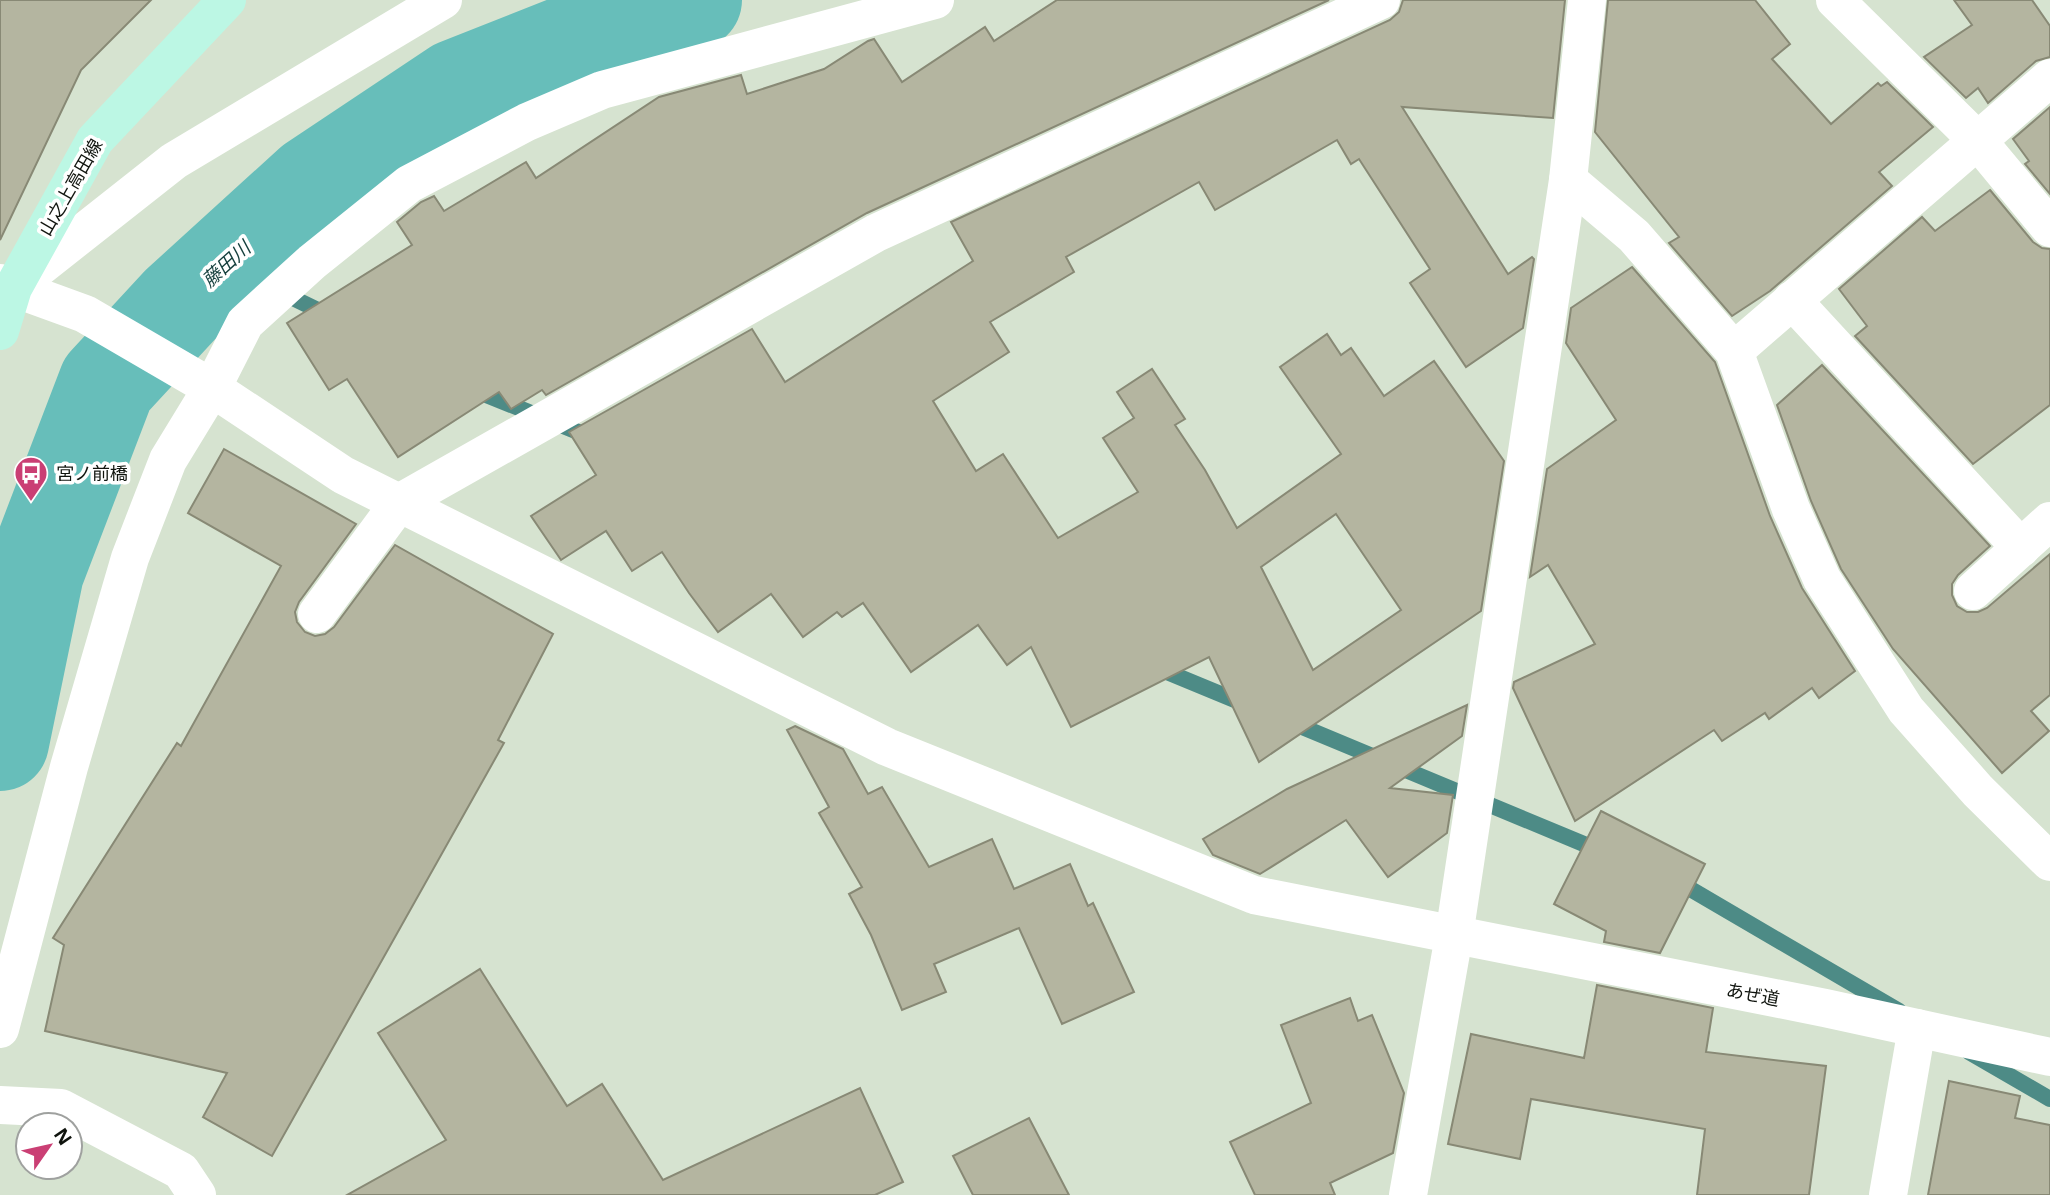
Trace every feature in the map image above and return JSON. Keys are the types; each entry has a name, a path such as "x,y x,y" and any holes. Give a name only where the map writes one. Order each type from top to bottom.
{"street":[{"name":"山之上高田線","path":"0,331 6,285 95,140 227,0"},
{"path":"6,285 174,161 443,0"},
{"path":"0,1029 69,767 130,558 168,460 206,384 245,323 312,262 409,184 527,121 602,90 935,0"},
{"path":"317,614 399,503 876,233 1381,0"},
{"path":"1408,1195 1454,936 1568,180 1587,0"},
{"path":"1835,0 1978,141 2050,228"},
{"path":"1734,351 2050,78"},
{"path":"1568,180 1633,236 1734,351 1791,509 1822,579 1906,710 1978,791 2050,862"},
{"name":"あぜ道","path":"6,285 85,314 206,384 343,475 887,747 1254,895 1825,1008 2050,1057"},
{"path":"1792,300 2021,548"},
{"path":"1973,591 2050,521"},
{"path":"1888,1195 1917,1028"},
{"path":"0,1105 61,1108 181,1171 197,1195"}],"building":[{"path":"0,0 151,0 81,70 0,240"},
{"path":"1057,0 1329,0 867,213 546,395 542,390 511,409 499,392 398,457 347,379 329,390 287,323 412,245 397,222 421,202 434,196 444,211 526,162 536,178 659,97 741,75 747,94 824,69 874,39 902,82 985,27 994,41"},
{"path":"1403,0 1565,0 1553,118 1402,107 1508,274 1532,257 1534,259 1523,328 1466,367 1410,283 1430,269 1359,159 1351,164 1337,140 1215,210 1199,182 1066,257 1074,272 990,322 1009,352 933,401 976,471 1003,454 1058,538 1138,492 1103,438 1134,418 1117,392 1152,369 1185,419 1175,425 1205,470 1237,528 1341,454 1280,367 1327,334 1341,355 1351,348 1384,396 1434,361 1504,461 1481,611 1259,762 1209,657 1071,727 1031,647 1007,665 978,625 911,672 863,603 842,617 837,612 803,637 771,594 718,632 662,552 632,571 606,531 561,560 531,516 596,475 569,432 752,329 785,382 973,261 951,222 1390,20 1399,12","holes":["1336,514 1401,610 1313,670 1261,567"]},
{"path":"1608,0 1755,0 1790,44 1772,59 1831,124 1878,83 1881,86 1887,82 1933,127 1879,172 1892,186 1770,291 1732,316 1669,243 1679,237 1595,132"},
{"path":"1954,0 2032,0 2050,26 2050,57 2036,61 1988,103 1978,88 1966,98 1924,57 1972,25"},
{"path":"2050,107 2050,194 2025,164 2029,161 2013,139"},
{"path":"1990,190 2033,242 2042,248 2050,249 2050,405 1973,464 1855,336 1867,326 1839,289 1922,217 1935,231"},
{"path":"1632,267 1715,362 1770,516 1802,588 1855,671 1819,698 1812,688 1769,719 1765,713 1722,741 1714,730 1575,821 1513,688 1514,682 1595,644 1548,565 1530,577 1547,469 1616,420 1566,343 1571,308"},
{"path":"1822,365 1990,546 1958,575 1952,584 1952,595 1957,606 1967,612 1978,612 1987,608 2050,554 2050,695 2031,711 2049,731 2002,773 1893,649 1841,569 1811,501 1777,405"},
{"path":"224,449 356,524 299,602 295,612 297,622 305,632 315,636 325,634 334,627 395,545 553,634 498,740 504,743 272,1156 203,1117 227,1073 45,1031 64,945 53,938 177,743 181,746 281,566 188,513"},
{"path":"1467,705 1462,736 1390,788 1453,795 1447,833 1388,877 1346,820 1260,874 1213,855 1203,839 1287,789"},
{"path":"795,726 843,749 868,794 882,787 929,867 992,839 1014,889 1070,864 1088,906 1093,903 1134,992 1062,1024 1019,928 934,964 946,992 902,1010 871,935 849,894 862,887 819,813 829,807 787,730"},
{"path":"1601,811 1705,864 1660,953 1604,942 1606,931 1554,904"},
{"path":"480,969 567,1106 602,1084 663,1180 860,1088 903,1182 875,1195 347,1195 446,1140 378,1033"},
{"path":"1597,985 1713,1008 1706,1052 1826,1066 1809,1195 1697,1195 1705,1129 1531,1099 1520,1159 1448,1144 1471,1034 1584,1058"},
{"path":"1350,998 1358,1021 1372,1015 1404,1093 1393,1153 1330,1183 1335,1195 1255,1195 1230,1142 1311,1103 1281,1025"},
{"path":"1949,1081 2020,1096 2015,1118 2050,1125 2050,1195 1928,1195"},
{"path":"1029,1118 1069,1195 973,1195 953,1156"}],"waterway":[{"name":"藤田川","path":"0,742 35,572 107,384 180,305 313,184 457,88 670,4 693,0"},
{"path":"225,265 330,316"},
{"path":"474,390 593,438"},
{"path":"1155,667 1247,705"},
{"path":"1288,721 1603,852"},
{"path":"1672,881 1687,887 1899,1011"},
{"path":"1969,1052 2050,1099"}],"place":[{"name":"宮ノ前橋","path":"31,503"}]}
